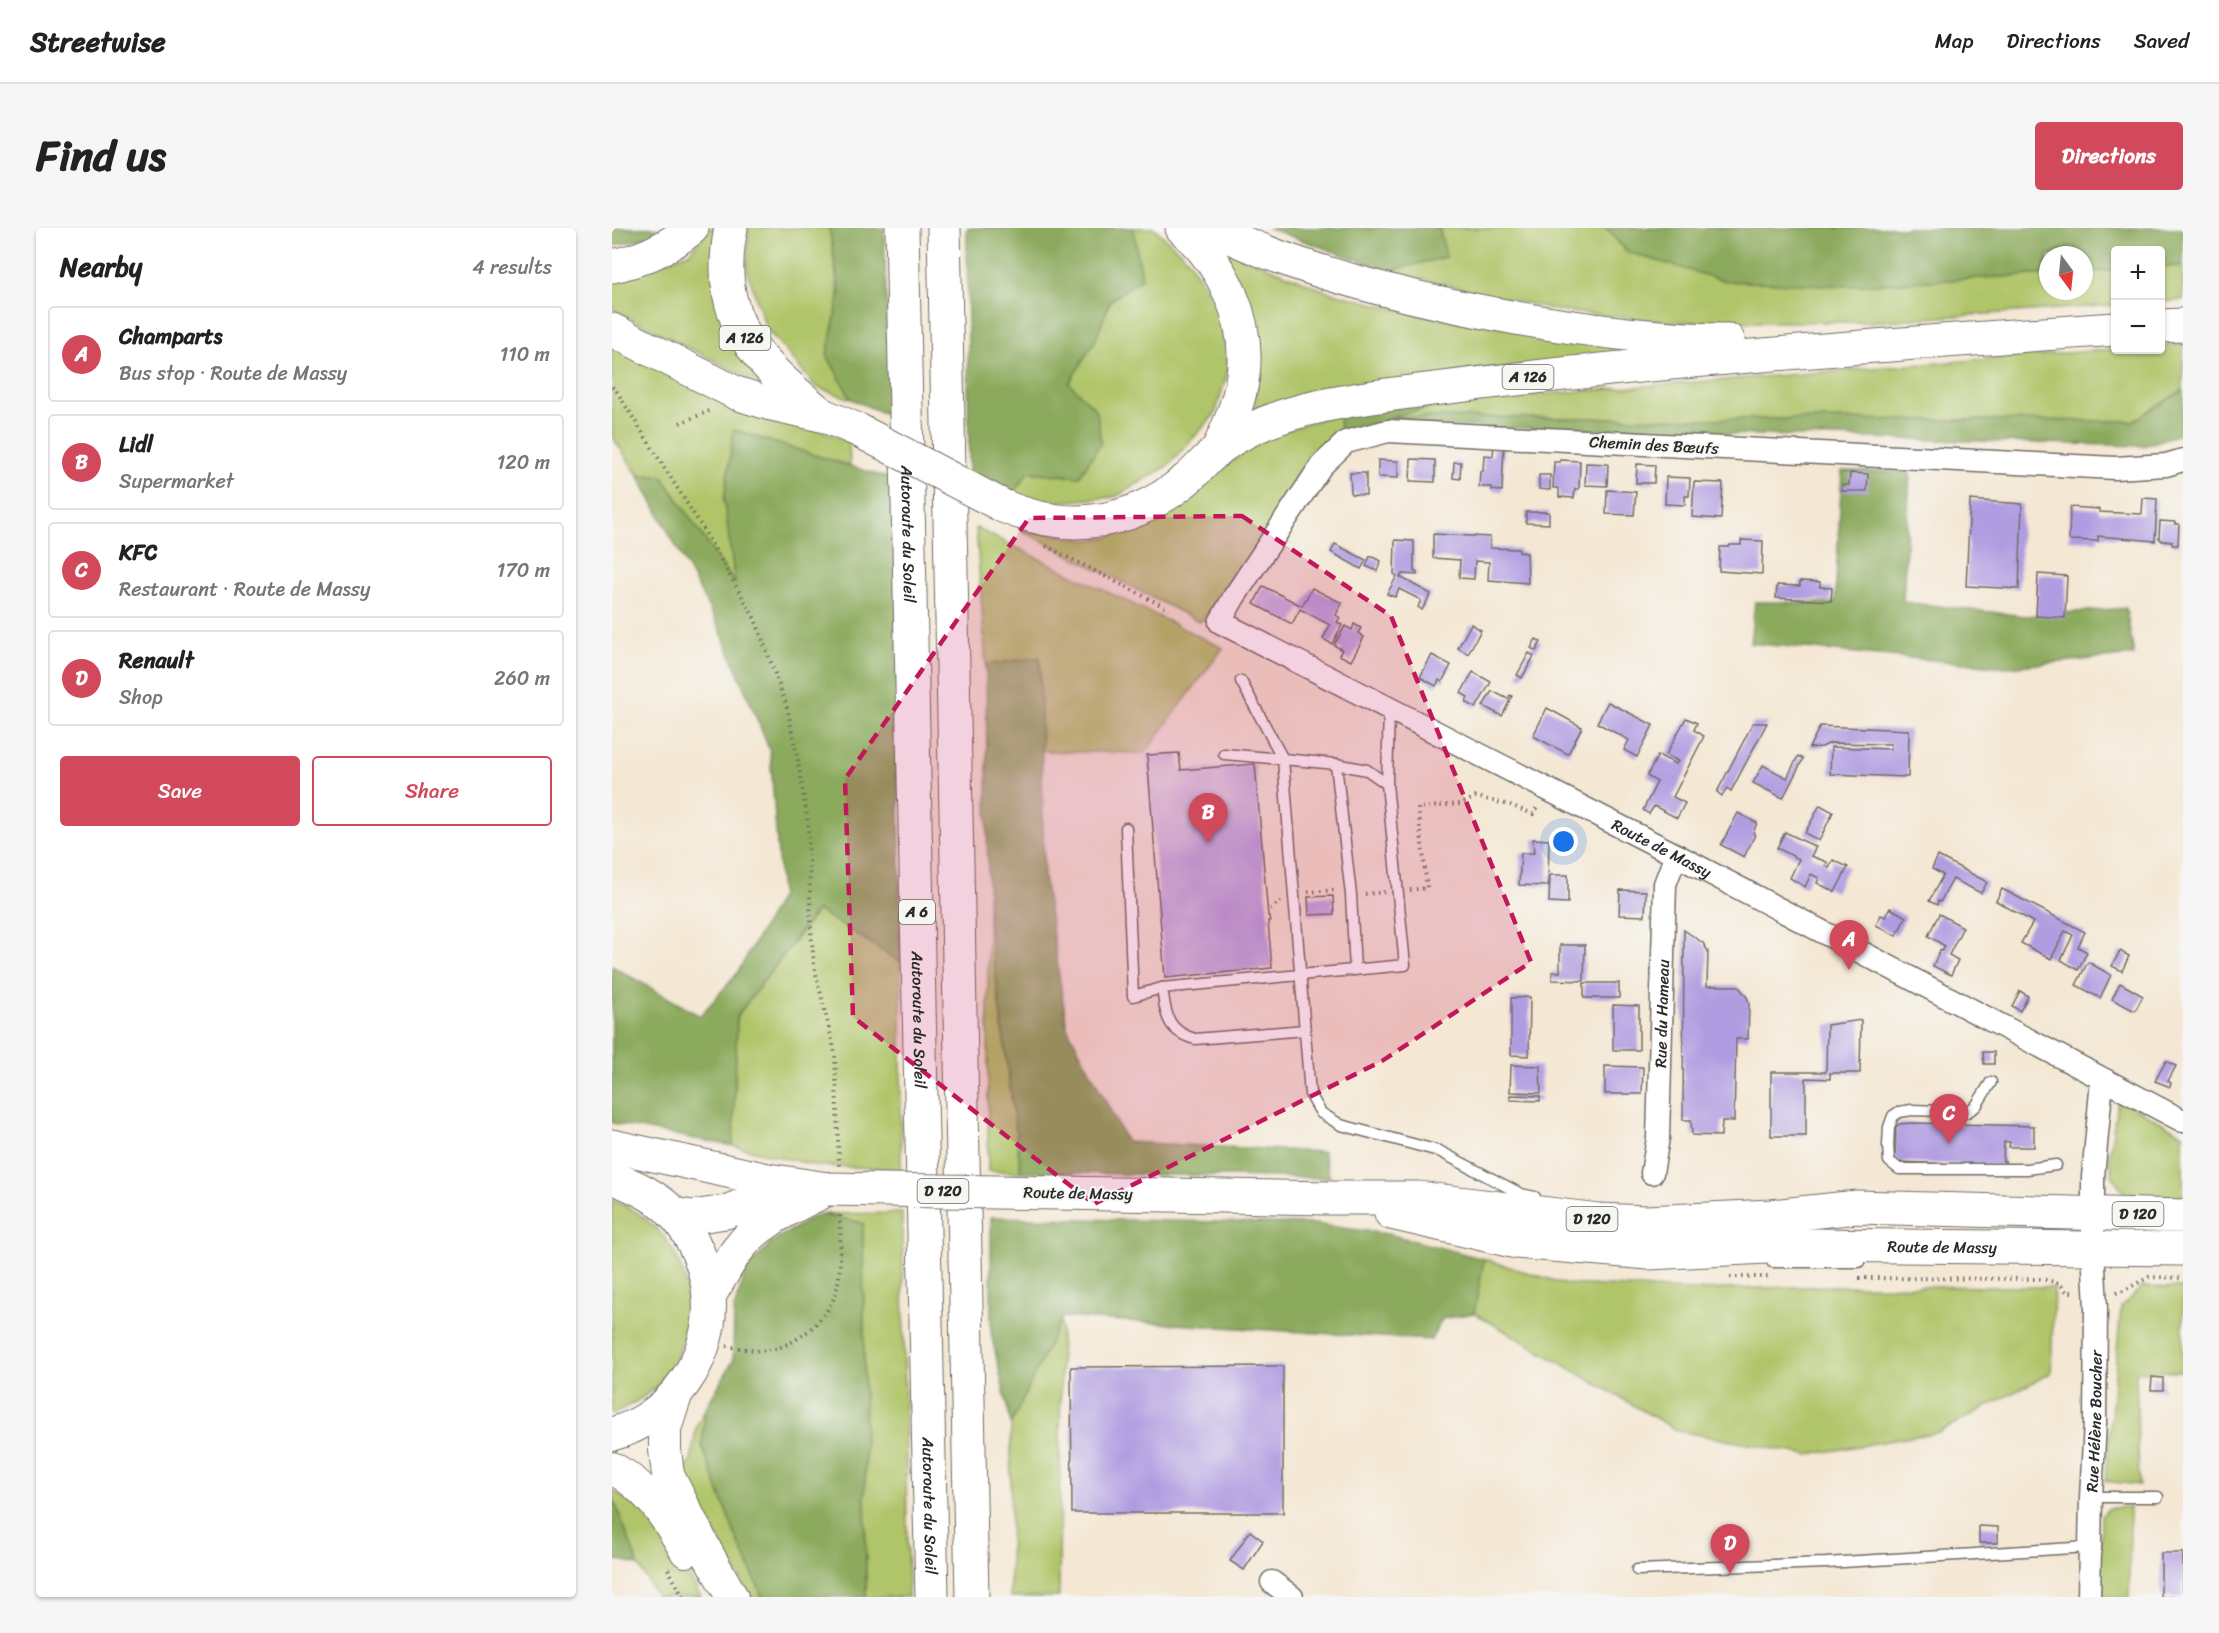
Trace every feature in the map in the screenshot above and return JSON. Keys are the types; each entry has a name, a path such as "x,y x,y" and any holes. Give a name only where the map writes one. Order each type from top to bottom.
{"main road":[{"path":"612,266 653,254 692,228"},
{"name":"A 126","path":"731,228 727,250 733,310 743,334 773,373 825,416 858,430 1003,506 1024,515 1065,523 1113,518 1144,506 1186,480 1218,449 1239,436 1294,413 1321,406 1386,395 1695,360 2111,329"},
{"name":"Autoroute du Soleil","path":"902,228 932,1597"},
{"name":"A 6","path":"944,228 972,1597"},
{"path":"1182,228 1208,254 1227,286 1240,323 1243,342 1243,375 1240,394 1218,449"},
{"path":"1211,228 1286,258 1400,294 1554,324 1625,333 1713,340 1767,339 2111,320"},
{"path":"2165,317 2183,315"},
{"path":"2165,326 2183,325"},
{"path":"614,335 736,393 771,404 825,416"},
{"name":"D 120","path":"612,1146 768,1180 835,1188"},
{"path":"612,1176 645,1191 673,1214 699,1252 709,1296 707,1332 696,1365 676,1395 652,1416 624,1431 612,1434"},
{"name":"Route de Massy","path":"709,1296 736,1251 755,1231 776,1215 835,1188"},
{"name":"Route de Massy","path":"673,1214 692,1217 726,1212 770,1194 835,1188 1418,1198 1598,1220 1646,1222 1771,1216 1857,1207 2183,1216"},
{"name":"Route de Massy","path":"1328,1198 1516,1242 1649,1253 1809,1245 2093,1260 2183,1249"},
{"path":"676,1395 665,1429 668,1475 732,1597"},
{"path":"612,1468 628,1477 648,1494 675,1532 712,1597"}],"street":[{"name":"Chemin des Bœufs","path":"1220,622 1234,597 1321,466 1346,442 1388,431 2115,468 2166,465 2183,460"},
{"name":"Route de Massy","path":"1220,622 1676,855 2183,1121"},
{"name":"Rue du Hameau","path":"1652,1173 1658,1138 1665,884 1676,855"},
{"path":"2093,1260 2094,1165 2102,1080"},
{"name":"Rue Hélène Boucher","path":"2089,1597 2089,1546 2096,1410 2096,1308 2093,1260"},
{"path":"1272,1582 1292,1597"}],"lane":[{"path":"1241,681 1283,759 1310,1094 1321,1113 1341,1125 1439,1151 1521,1194 1598,1220"},
{"path":"1126,828 1133,996 1162,988 1405,964 1387,784 1389,709"},
{"path":"1224,754 1336,764 1367,770 1387,784"},
{"path":"1336,764 1351,895 1355,970"},
{"path":"1162,988 1167,1018 1182,1036 1195,1039 1305,1030"},
{"path":"1991,1082 1976,1106 1967,1112 1912,1110 1899,1112 1893,1116 1889,1127 1889,1161 1899,1169 2027,1169 2056,1165"},
{"path":"1649,1253 1739,1260"},
{"path":"1761,1261 1872,1262"},
{"path":"2091,1497 2158,1497"},
{"path":"1637,1570 1826,1563 2089,1546"}],"path":[{"path":"612,387 697,519 755,619 787,707 798,755 808,823 814,965 835,1053 837,1290 831,1305 819,1320 789,1343 768,1350 727,1346 729,1335"},
{"path":"1045,545 1169,609"},
{"path":"1270,909 1293,894 1342,890 1342,896 1427,888 1418,808 1461,804 1476,797 1510,805 1533,814 1546,789"},
{"path":"2117,1293 2149,1277 2183,1278"}],"highlighted area":[{"path":"1242,516 1391,616 1531,962 1382,1061 1094,1204 853,1017 845,779 1029,518"}],"green space":[{"path":"612,228 662,228 650,237 612,246"},
{"path":"710,228 716,228 768,388 612,309 612,276 644,269 689,253"},
{"path":"748,228 830,228 839,300 827,355 851,399 816,387 766,328 747,271"},
{"path":"829,228 884,228 890,416 851,399 827,355 840,293"},
{"path":"967,228 1133,228 1142,278 1110,301 1095,341 1069,383 1097,411 1101,443 1079,477 1028,472 1012,496 969,473"},
{"path":"1133,228 1154,228 1187,258 1217,305 1229,368 1215,414 1168,466 1115,497 1055,502 1012,496 1028,472 1079,477 1097,411 1068,383 1095,341 1110,301 1142,278"},
{"path":"1268,228 1439,228 1446,257 1388,271"},
{"path":"1439,228 1606,228 1627,252 1856,285 2039,275 2039,300 2093,300 2093,271 2111,270 2111,305 1868,322 1674,322 1560,311 1388,271 1446,257"},
{"path":"1606,228 2183,228 2183,266 2165,267 2165,246 2111,246 2111,270 2093,271 2093,246 2039,246 2039,275 1846,286 1726,281 1627,252"},
{"path":"1222,248 1326,291 1417,315 1662,351 1254,410 1259,348"},
{"path":"2183,266 2183,300 2165,302 2165,267"},
{"path":"612,342 849,442 850,466 734,430 724,500 736,586 662,476 638,475 612,436"},
{"path":"2183,344 2183,390 2133,421 1385,417 1469,400 2111,349 2111,354 2165,354 2165,346"},
{"path":"2183,390 2183,433 2143,446 1373,424 1340,431 1339,413 1469,400 1388,417 2133,421"},
{"path":"1339,413 1340,431 1303,476 1223,597 1200,622 1019,529 1089,540 1120,533 1176,507 1241,454 1277,433"},
{"path":"734,430 895,480 901,962 817,910 737,1016 733,1146 612,1123 612,966 700,1016 736,975 781,896 770,751 719,627 638,475 662,476 735,584 724,500"},
{"path":"1842,471 1910,472 1903,602 2025,616 2126,608 2134,655 2007,667 1750,643 1755,602 1835,603"},
{"path":"976,528 1223,648 1145,753 1041,751 1039,658 986,665"},
{"path":"1040,657 1044,877 1067,1027 1127,1142 1323,1152 1330,1178 1021,1172 988,915 986,665"},
{"path":"818,910 901,962 901,1169 818,1166 733,1146 737,1016"},
{"path":"988,915 1021,1172 988,1171"},
{"path":"2118,1099 2183,1134 2183,1197 2125,1194 2113,1177 2109,1157"},
{"path":"612,1200 637,1213 657,1230 673,1250 683,1273 688,1298 687,1324 680,1349 667,1374 649,1392 612,1414"},
{"path":"902,1213 908,1597 866,1597 863,1223 819,1214"},
{"path":"819,1214 863,1223 866,1597 763,1597 736,1537 702,1446 705,1409 733,1361 734,1309 746,1270 774,1240"},
{"path":"991,1217 1314,1224 1388,1234 1484,1259 1474,1313 1442,1319 1431,1340 1062,1317 1011,1424 991,1333"},
{"path":"1484,1259 1565,1284 1691,1290 1831,1286 2054,1287 2051,1373 1939,1432 1808,1455 1678,1431 1474,1313"},
{"path":"2142,1287 2183,1288 2183,1371 2136,1372 2139,1485 2105,1481 2121,1307"},
{"path":"1061,1317 1059,1597 1010,1597 1011,1424"},
{"path":"705,1409 702,1446 736,1537 763,1597 750,1597 690,1486 684,1469 691,1461 696,1428"},
{"path":"612,1490 657,1521 701,1597 657,1597 638,1565"},
{"path":"612,1495 638,1564 638,1565 612,1559"},
{"path":"2130,1507 2129,1597 2100,1597 2101,1516 2109,1508"}],"building":[{"path":"1494,444 1504,445 1502,491 1492,490 1492,487 1479,487 1484,455 1493,456"},
{"path":"1411,459 1435,460 1435,482 1410,481"},
{"path":"1378,460 1398,461 1398,478 1378,477"},
{"path":"1560,460 1580,461 1579,489 1575,489 1574,498 1559,497 1559,488 1553,488 1554,462 1560,462"},
{"path":"1454,462 1461,462 1460,479 1453,478"},
{"path":"1586,463 1608,464 1607,486 1585,485"},
{"path":"1637,464 1655,465 1654,483 1636,483"},
{"path":"1350,473 1366,473 1366,495 1351,494"},
{"path":"1850,473 1868,474 1867,491 1842,491 1842,485 1849,485"},
{"path":"1539,475 1550,475 1550,490 1539,489"},
{"path":"1666,477 1690,478 1689,496 1685,496 1685,505 1665,504"},
{"path":"1694,482 1723,483 1721,519 1692,517"},
{"path":"1607,490 1636,492 1634,515 1606,514"},
{"path":"2143,498 2157,499 2155,541 2098,536 2098,541 2069,540 2070,507 2099,509 2099,512 2142,514"},
{"path":"1970,500 2022,504 2019,589 1966,586"},
{"path":"1526,512 1549,512 1549,524 1526,523"},
{"path":"2160,521 2179,524 2178,545 2172,545 2172,541 2162,541 2159,538"},
{"path":"1433,534 1490,537 1490,548 1519,549 1519,552 1527,553 1528,583 1488,580 1489,562 1475,561 1474,579 1459,578 1460,560 1433,558"},
{"path":"1395,540 1414,541 1414,572 1417,572 1417,575 1402,574 1400,577 1431,594 1422,610 1418,607 1421,600 1399,589 1395,597 1387,594 1397,576 1394,574"},
{"path":"1741,540 1763,541 1762,574 1719,571 1720,547 1741,545"},
{"path":"1335,544 1366,560 1361,569 1331,552"},
{"path":"1370,556 1381,561 1377,571 1366,566"},
{"path":"2038,574 2067,576 2065,618 2036,616"},
{"path":"1800,581 1820,582 1820,587 1832,588 1831,601 1776,598 1777,585 1800,586"},
{"path":"1263,586 1302,606 1312,588 1342,603 1336,615 1340,618 1337,622 1342,625 1332,644 1323,639 1330,625 1300,609 1292,624 1254,604"},
{"path":"1354,624 1361,628 1358,633 1364,637 1351,661 1339,655 1342,650 1334,645 1345,626 1352,630"},
{"path":"1471,624 1481,630 1468,654 1458,648"},
{"path":"1536,639 1541,642 1536,651 1531,648"},
{"path":"1529,653 1534,656 1522,678 1517,675"},
{"path":"1432,655 1451,665 1442,682 1439,680 1436,686 1420,677"},
{"path":"1473,672 1491,682 1476,708 1466,702 1468,697 1461,693"},
{"path":"1492,691 1508,699 1510,695 1512,696 1502,716 1483,706"},
{"path":"1608,702 1653,725 1637,757 1624,750 1629,740 1597,723"},
{"path":"1547,708 1582,727 1568,754 1533,736"},
{"path":"1686,718 1697,723 1694,730 1704,736 1673,797 1685,803 1677,818 1654,806 1649,814 1643,810 1657,782 1647,776 1658,755 1676,764 1678,761 1666,755"},
{"path":"1753,723 1767,723 1731,791 1727,788 1722,796 1717,792"},
{"path":"1820,726 1909,730 1908,777 1830,774 1831,747 1891,749 1891,744 1830,743 1822,747 1809,748"},
{"path":"1179,753 1181,770 1255,764 1270,921 1268,921 1272,968 1165,978 1147,755"},
{"path":"1798,756 1803,759 1783,798 1753,783 1763,765 1787,778"},
{"path":"1820,805 1833,812 1819,841 1805,833"},
{"path":"1738,813 1757,823 1753,833 1755,835 1744,857 1721,845"},
{"path":"1785,832 1816,847 1811,856 1827,862 1826,866 1829,868 1833,860 1848,867 1835,892 1817,883 1819,878 1811,874 1805,887 1790,878 1799,859 1777,848"},
{"path":"1533,839 1549,840 1548,886 1519,885 1521,853 1534,853"},
{"path":"1938,856 1987,882 1981,893 1953,879 1937,905 1929,901 1943,875 1932,869"},
{"path":"1550,875 1568,875 1568,903 1549,902"},
{"path":"2002,889 2085,932 2078,947 2087,952 2078,970 2061,960 2073,935 2065,931 2051,959 2021,943 2033,922 1996,901"},
{"path":"1620,890 1646,891 1645,916 1619,915"},
{"path":"1333,896 1334,914 1309,915 1308,897"},
{"path":"1890,908 1906,917 1896,936 1876,925 1881,915 1885,917"},
{"path":"1939,914 1963,927 1949,955 1958,960 1951,975 1933,966 1940,950 1942,951 1945,946 1928,936"},
{"path":"1684,930 1703,943 1708,951 1707,986 1738,986 1749,1003 1748,1039 1736,1039 1734,1121 1722,1121 1721,1136 1692,1135 1691,1120 1683,1120"},
{"path":"1560,945 1585,945 1584,981 1552,980 1552,972 1560,972"},
{"path":"2120,951 2129,956 2122,971 2112,966"},
{"path":"2088,962 2111,975 2100,998 2076,985"},
{"path":"1584,983 1619,983 1619,998 1584,998"},
{"path":"2120,983 2143,996 2135,1011 2112,999"},
{"path":"2020,991 2028,996 2020,1011 2012,1006"},
{"path":"1530,997 1529,1056 1511,1055 1511,998"},
{"path":"1613,1005 1639,1006 1639,1050 1613,1050"},
{"path":"1861,1020 1860,1073 1830,1073 1830,1079 1806,1078 1806,1136 1771,1136 1771,1072 1826,1072 1827,1025"},
{"path":"1983,1052 1994,1052 1994,1064 1984,1064"},
{"path":"2166,1061 2176,1066 2168,1081 2171,1083 2170,1087 2155,1081"},
{"path":"1511,1065 1540,1066 1541,1093 1510,1092"},
{"path":"1605,1066 1643,1067 1642,1094 1605,1094"},
{"path":"1510,1095 1540,1096 1540,1101 1510,1100"},
{"path":"1899,1124 2034,1126 2034,1147 2009,1147 2010,1142 2004,1142 2005,1166 1898,1162 1895,1159 1896,1127"},
{"path":"1283,1366 1283,1513 1072,1513 1071,1367"},
{"path":"2152,1377 2163,1378 2163,1390 2151,1390"},
{"path":"1979,1526 1998,1527 1998,1543 1979,1543"},
{"path":"1250,1531 1263,1541 1244,1570 1230,1561"},
{"path":"2161,1553 2183,1553 2183,1597 2161,1597"}],"place":[{"name":"Lidl","path":"1208,843"},
{"name":"Champarts","path":"1849,970"},
{"name":"KFC","path":"1949,1144"},
{"name":"Renault","path":"1730,1574"}]}
